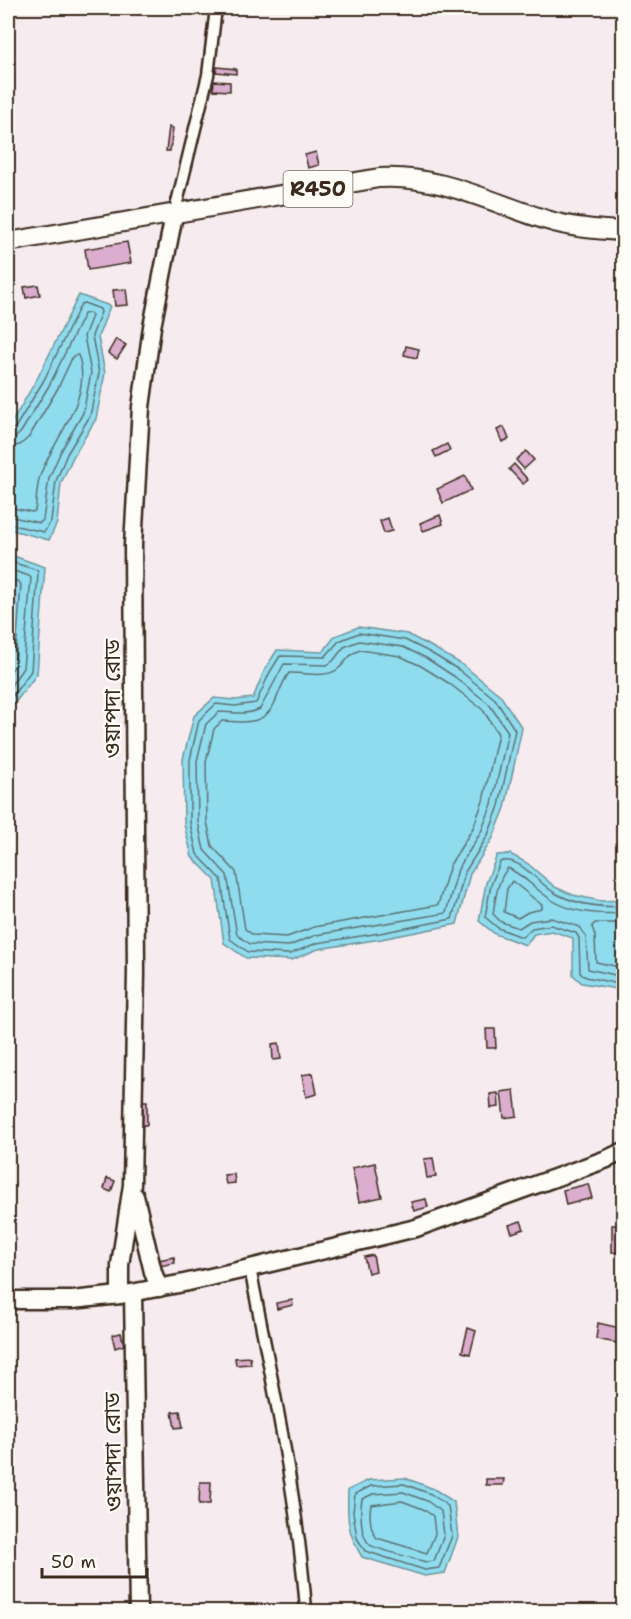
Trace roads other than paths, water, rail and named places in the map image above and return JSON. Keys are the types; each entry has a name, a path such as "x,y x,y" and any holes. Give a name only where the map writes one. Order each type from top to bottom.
{"main road":[{"name":"R450","path":"8,242 401,176 450,186 549,221 591,230 624,231"}],"street":[{"path":"174,215 208,75 216,8"},
{"name":"ওয়াপদা রোড","path":"138,1611 126,1294 120,1265 132,1185 136,972 133,545 141,407 152,327 174,215"},
{"path":"8,1300 72,1300 126,1294 250,1268 416,1228 624,1151"},
{"name":"ওয়াপদা রোড","path":"132,1185 159,1288"},
{"path":"250,1268 301,1550 306,1609 311,1611"}],"water":[{"path":"79,295 110,306 98,337 105,373 96,419 73,457 61,483 57,523 49,540 8,529 8,429 38,377"},
{"path":"8,554 45,567 37,674 8,712"},
{"path":"358,627 407,634 463,665 500,695 522,728 505,808 493,838 470,874 457,924 318,949 292,960 246,958 224,943 215,880 192,857 184,824 183,759 194,716 214,698 235,700 253,698 265,669 277,650 323,652 335,636"},
{"path":"510,854 527,863 555,887 573,895 601,901 623,900 624,988 622,990 582,983 573,975 573,938 552,931 534,934 526,945 495,934 479,921 486,883 497,855"},
{"path":"405,1478 434,1489 454,1502 458,1537 445,1573 425,1576 362,1557 353,1540 348,1517 348,1490 369,1480"}]}
